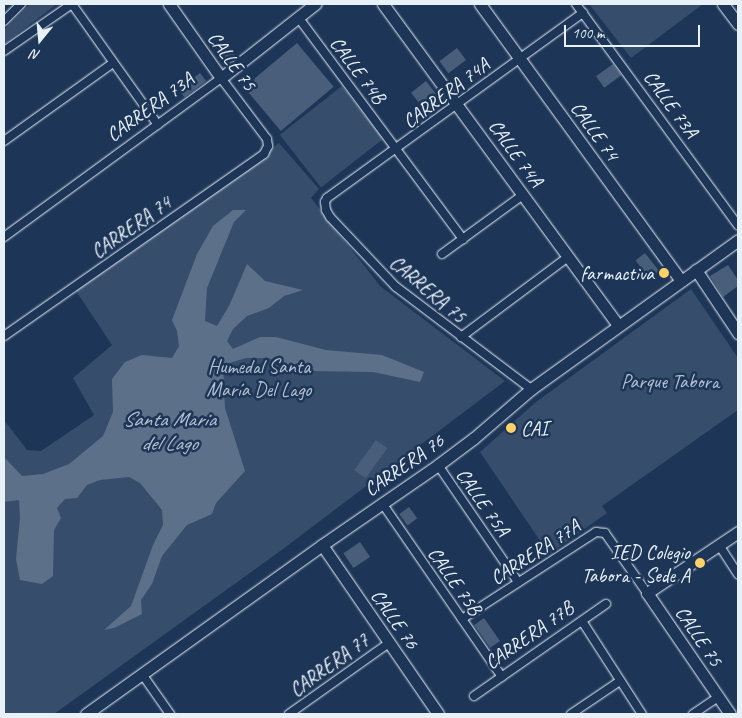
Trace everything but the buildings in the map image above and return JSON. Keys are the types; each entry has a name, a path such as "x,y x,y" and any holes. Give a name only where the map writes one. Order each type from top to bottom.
{"street":[{"path":"4,21 21,4"},
{"path":"4,51 72,4 158,125"},
{"name":"CALLE 75","path":"169,4 267,139"},
{"name":"CARRERA 73A","path":"4,237 221,78 315,4"},
{"name":"CALLE 74A","path":"383,4 618,325"},
{"name":"CALLE 74","path":"480,4 681,281"},
{"name":"CALLE 73A","path":"576,4 738,225"},
{"path":"729,6 738,24"},
{"name":"CARRERA 74A","path":"327,198 397,150 583,13"},
{"name":"CALLE 74B","path":"298,17 463,239"},
{"path":"4,141 113,63"},
{"name":"CARRERA 74","path":"4,336 264,154 268,146 267,139"},
{"path":"442,254 523,195"},
{"name":"CARRERA 75","path":"327,198 326,210 330,217 396,287 530,389"},
{"name":"CARRERA 76","path":"86,714 322,545 438,465 474,438 530,389 738,240"},
{"path":"461,337 568,257"},
{"path":"696,270 738,333"},
{"name":"CALLE 75A","path":"438,465 518,582"},
{"name":"CALLE 75B","path":"382,503 502,677"},
{"name":"CALLE 75","path":"601,531 605,533 730,714"},
{"name":"CARRERA 77A","path":"462,619 596,532 601,531"},
{"path":"647,593 738,532"},
{"name":"CALLE 76","path":"322,545 438,714"},
{"path":"719,545 738,574"},
{"name":"CARRERA 77B","path":"474,696 606,604"},
{"path":"582,621 642,714"},
{"name":"CARRERA 77","path":"289,714 389,643"},
{"path":"142,674 170,714"},
{"path":"571,714 620,681"},
{"path":"693,714 718,698"}],"green space":[{"path":"30,4 57,4 4,44 4,30"},
{"path":"589,4 703,4 631,58"},
{"path":"342,86 383,139 321,187 280,135"},
{"name":"Humedal Santa María Del Lago","path":"279,143 319,189 311,198 380,286 505,381 283,549 54,714 4,714 4,420 27,450 41,451 94,415 73,378 112,345 74,288"},
{"name":"Parque Tabora","path":"691,289 738,358 738,410 602,506 607,513 549,554 480,452 536,402"}],"water":[{"name":"Santa Maria del Lago","path":"233,210 246,210 234,222 207,288 205,321 217,326 229,306 247,264 265,281 303,290 284,296 269,308 247,316 233,329 227,341 233,349 260,337 276,337 326,350 382,355 424,372 420,382 373,372 306,371 268,358 246,358 223,365 225,408 245,471 216,503 212,514 187,525 162,556 152,584 141,600 142,614 114,628 104,630 131,606 153,545 163,525 162,510 140,483 129,477 100,480 87,485 77,498 65,499 57,508 61,518 54,530 53,576 42,584 20,580 16,559 20,518 19,500 4,502 4,457 22,476 43,474 69,464 103,436 113,412 112,379 125,362 142,355 172,358 179,346 177,331 172,320 197,254 213,226"}],"place":[{"name":"farmactiva","path":"664,273"},
{"name":"CAI","path":"511,428"},
{"name":"IED Colegio Tabora - Sede A","path":"700,563"}]}
